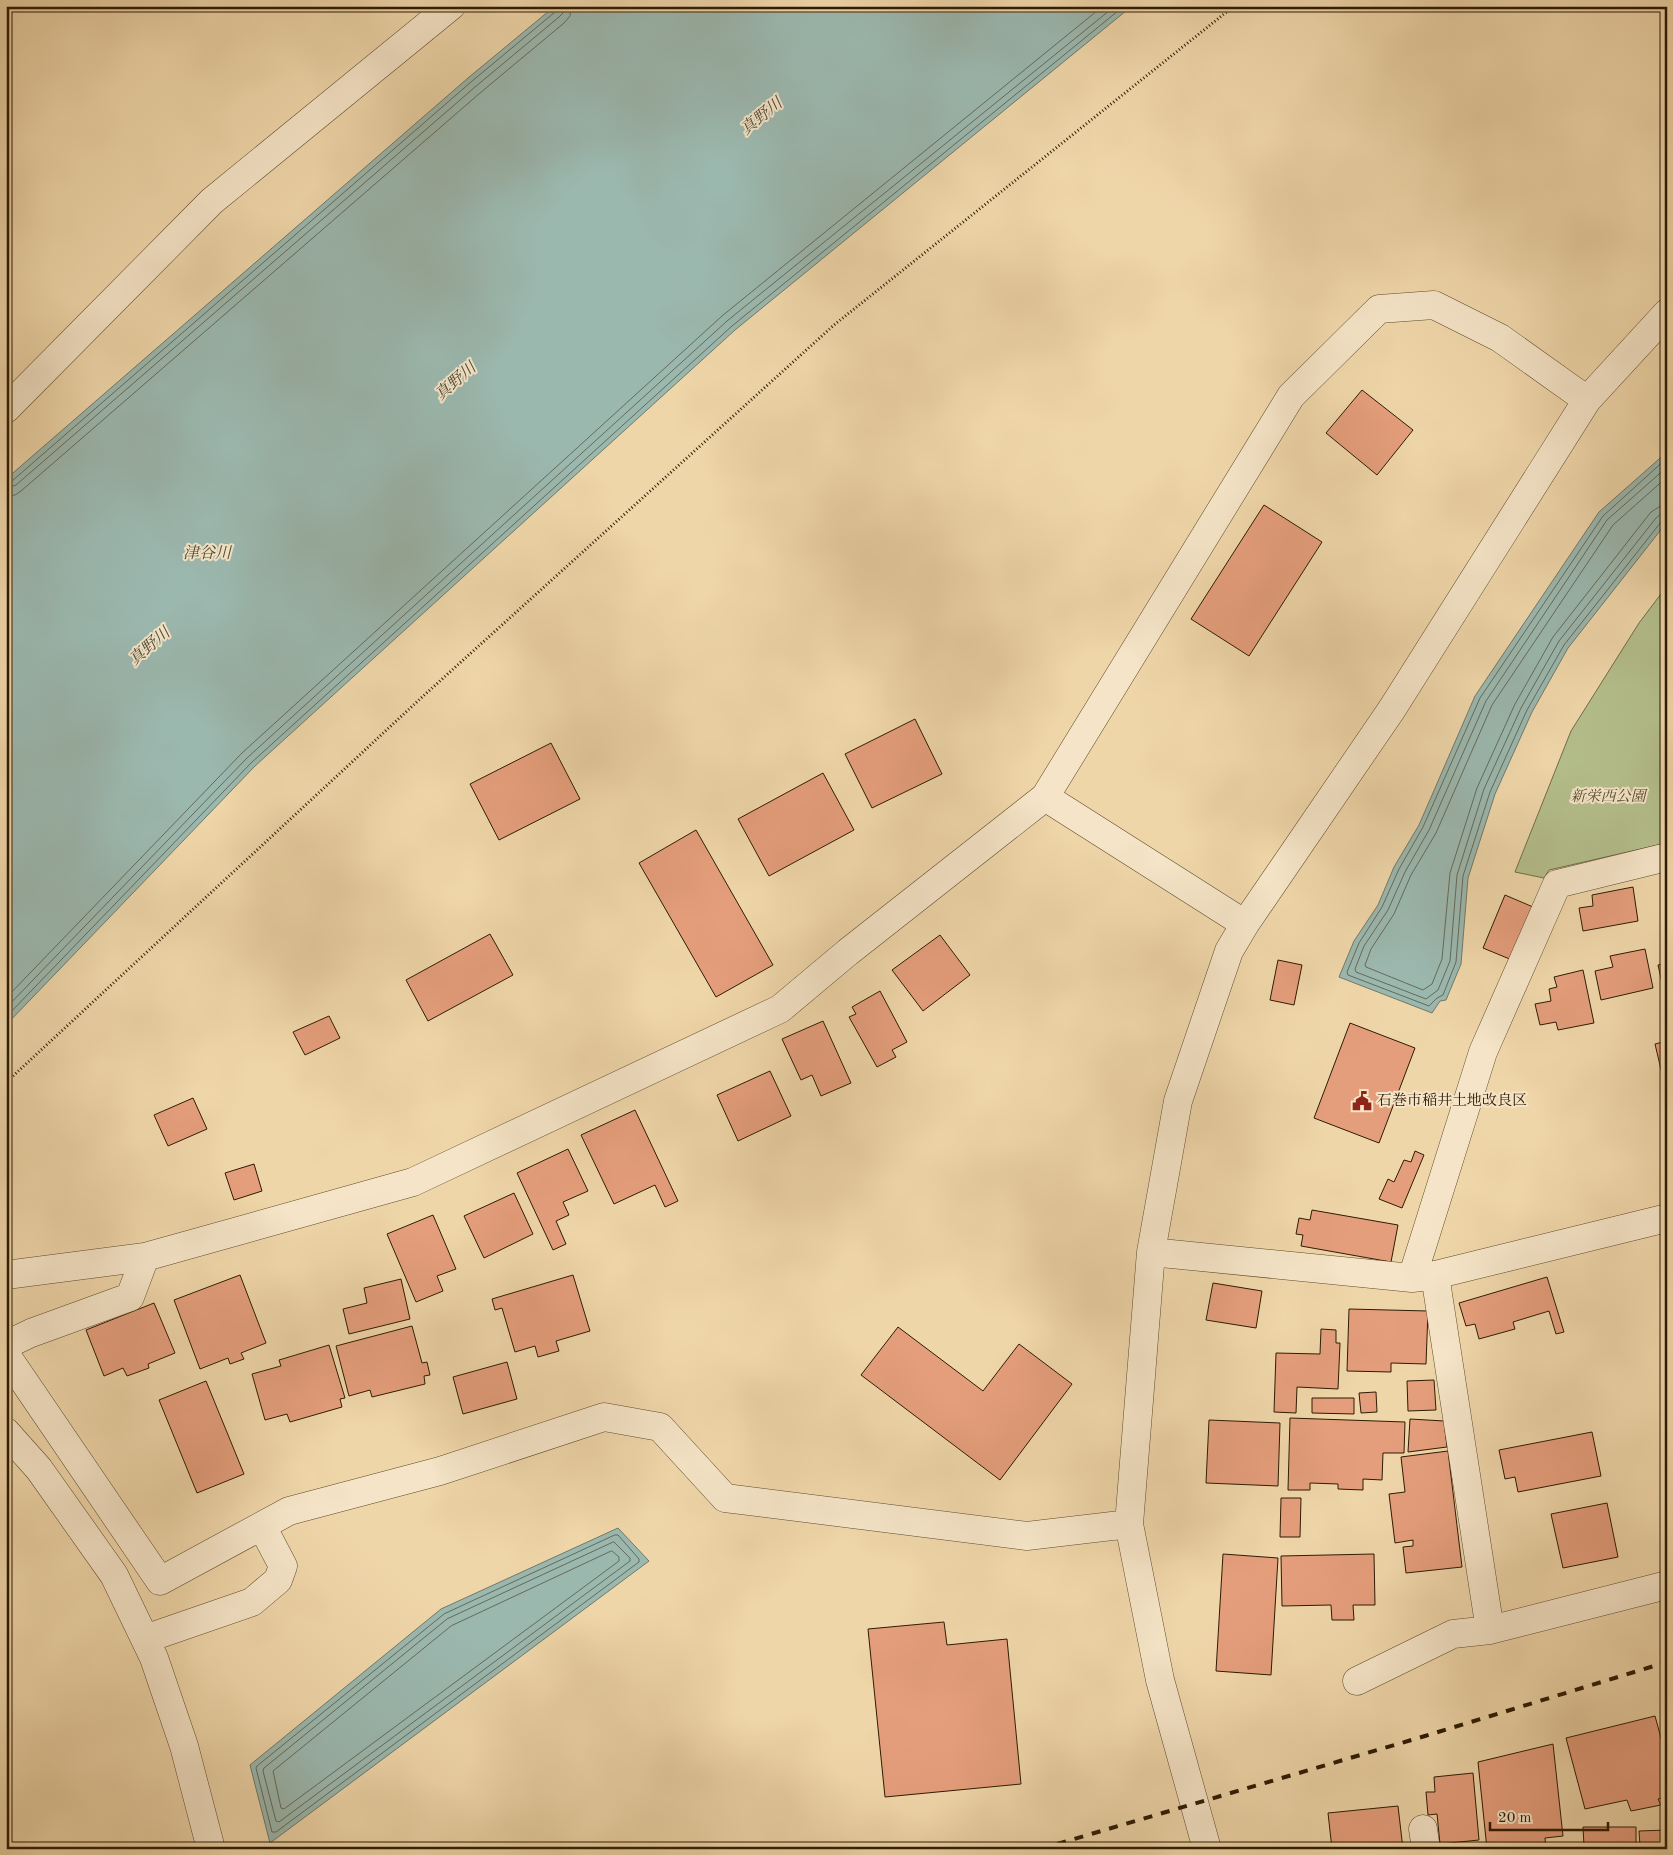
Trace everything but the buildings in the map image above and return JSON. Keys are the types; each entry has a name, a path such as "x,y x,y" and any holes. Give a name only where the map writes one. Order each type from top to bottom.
{"street":[{"path":"6,409 212,201 451,6"},
{"path":"6,1275 145,1257 413,1182 780,1009 848,952 1045,797 1291,396 1379,309 1434,305 1500,338 1587,400"},
{"path":"1207,1849 1160,1680 1129,1524 1151,1252 1178,1101 1226,959 1245,924 1392,709 1587,400 1667,313"},
{"path":"1045,797 1245,924"},
{"path":"1490,1630 1424,1276 1483,1052 1557,884 1667,858"},
{"path":"1151,1252 1424,1276 1667,1218"},
{"path":"6,1345 31,1333 130,1297 145,1257"},
{"path":"6,1355 160,1581 289,1511 440,1471 604,1417 660,1427 725,1498 1028,1536 1129,1524"},
{"path":"6,1432 39,1469 114,1575 154,1658 184,1746 211,1849"},
{"path":"144,1639 252,1602 278,1580 283,1566 262,1526"},
{"path":"1357,1681 1453,1634 1490,1630 1667,1585"}],"path":[{"path":"13,1076 420,700 834,325 1234,6"}],"green space":[{"name":"新栄西公園","path":"1667,586 1667,843 1549,870 1544,878 1515,872 1571,731 1639,623"}],"water":[{"name":"津谷川","path":"555,6 1132,6 735,330 255,766 6,1025 6,479 468,78"},
{"path":"1667,452 1667,522 1568,648 1532,712 1495,794 1468,878 1461,964 1446,1000 1440,1001 1432,1013 1339,977 1354,941 1378,905 1394,867 1419,825 1475,696 1599,512"},
{"path":"618,1528 649,1561 270,1843 250,1765 441,1609"}],"railway":[{"path":"1040,1849 1425,1736 1667,1662"}],"place":[{"name":"石巻市稲井土地改良区","path":"1362,1101"}],"water label":[{"name":"真野川","path":"762,117"},
{"name":"真野川","path":"456,382"},
{"name":"真野川","path":"150,647"}]}
